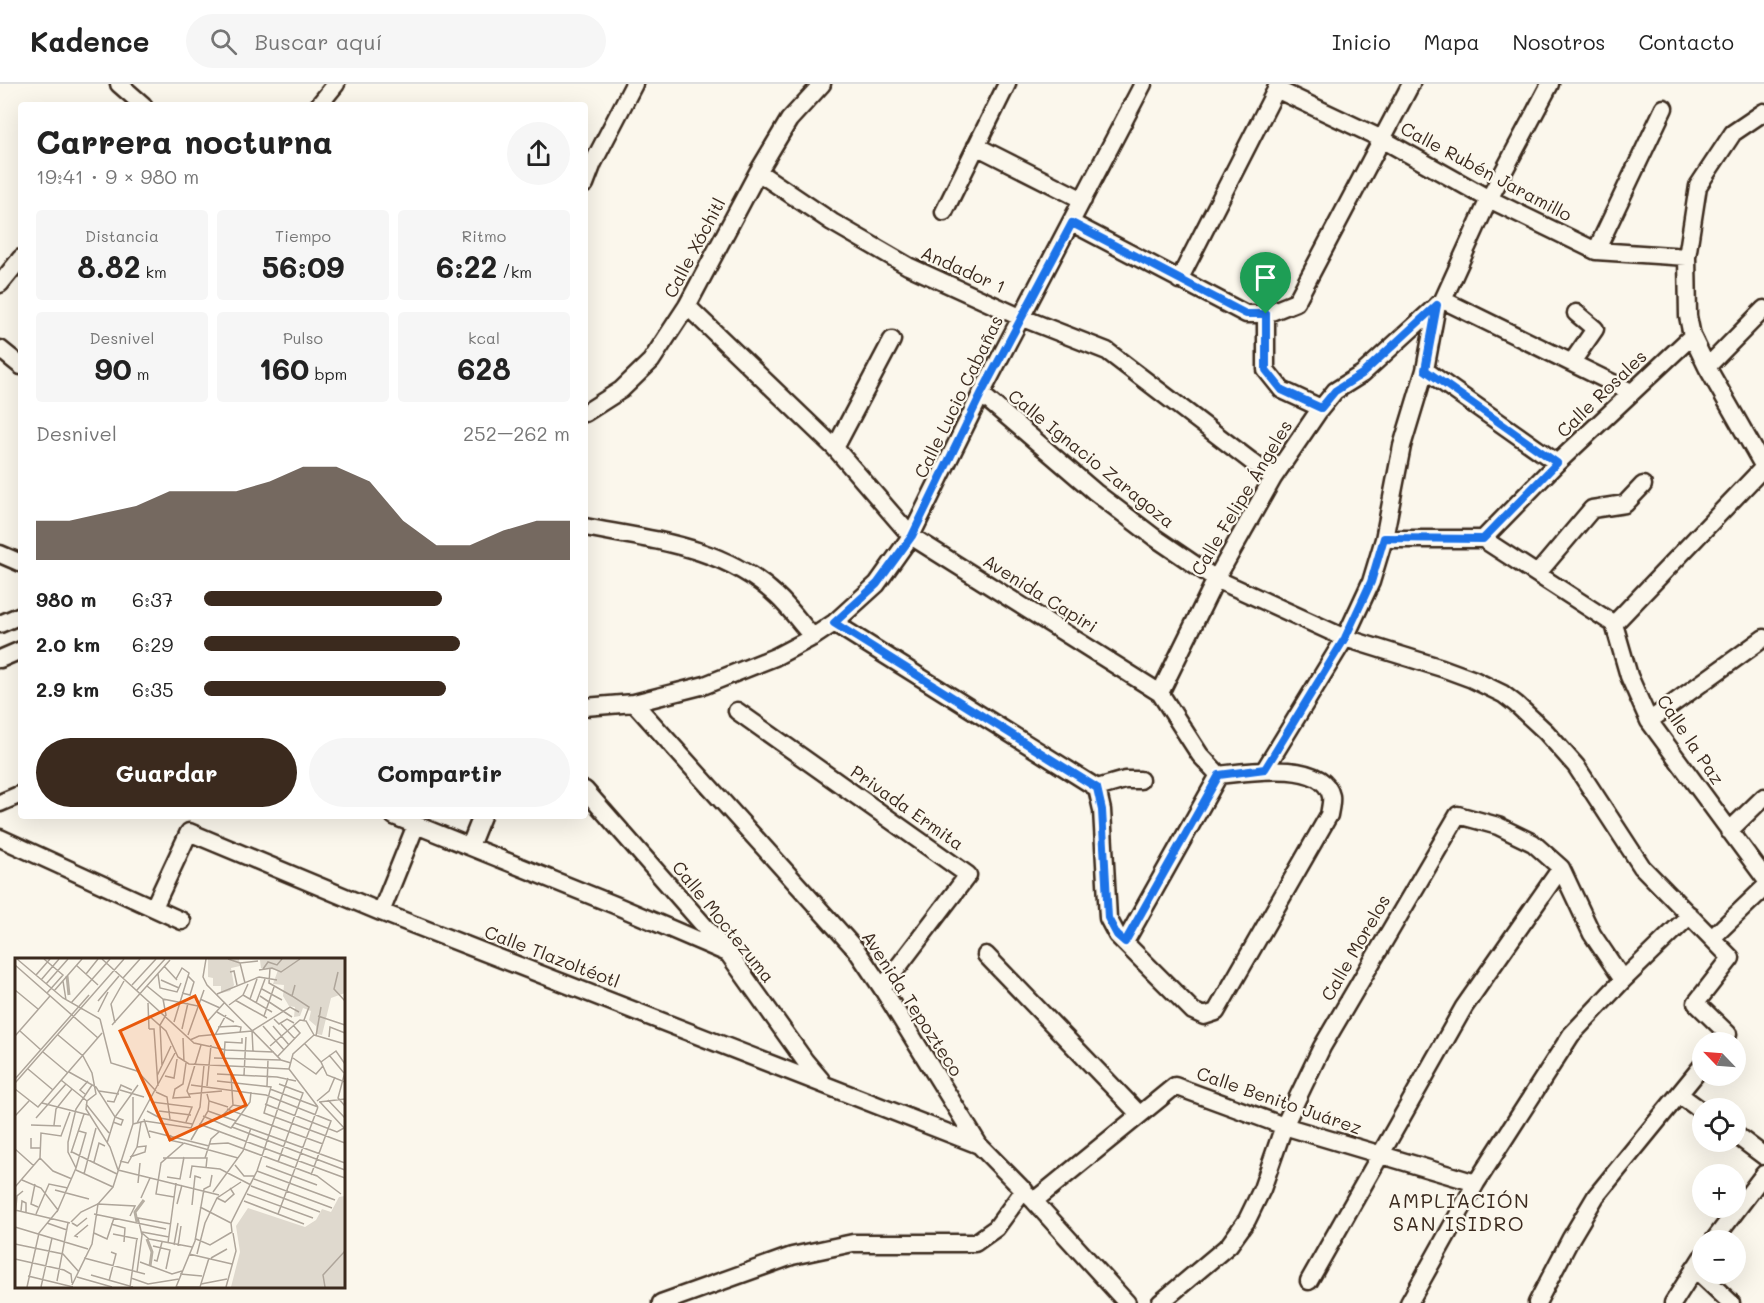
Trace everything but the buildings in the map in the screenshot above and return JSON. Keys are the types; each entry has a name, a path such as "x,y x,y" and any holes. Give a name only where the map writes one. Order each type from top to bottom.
{"street":[{"path":"119,84 140,102"},
{"path":"321,102 336,84"},
{"path":"588,176 634,84"},
{"name":"Calle Xóchitl","path":"588,411 621,390 651,361 687,306 758,172 789,120 822,84"},
{"path":"944,212 1007,84"},
{"name":"Calle Lucio Cabañas","path":"912,536 1020,317 1072,223 1143,84"},
{"path":"1072,223 1246,314 1266,314 1296,302 1411,84"},
{"path":"1265,769 1345,638 1371,582 1384,538 1402,446 1425,370 1440,302 1489,199 1550,84"},
{"path":"1179,280 1277,87"},
{"name":"Calle Rubén Jaramillo","path":"1277,87 1382,139 1489,199 1596,251 1687,257"},
{"path":"1596,251 1664,108"},
{"path":"1384,538 1483,539 1614,624 1764,467 1692,336 1688,316 1687,257 1698,186 1733,133 1764,112"},
{"path":"976,146 1083,200"},
{"name":"Andador 1","path":"758,172 868,245 908,266 1020,317 1107,351 1273,478"},
{"path":"0,284 18,262"},
{"path":"1440,302 1572,362 1631,392"},
{"name":"Calle Felipe Ángeles","path":"1160,693 1216,579 1273,478 1321,408 1335,391 1362,374 1440,302"},
{"name":"Avenida Capiri","path":"687,306 835,448 912,536 1160,693 1200,755 1219,775"},
{"path":"1707,367 1764,309"},
{"path":"1572,362 1595,329 1576,313"},
{"path":"1266,314 1266,370 1282,390 1321,408"},
{"name":"Calle Rosales","path":"1483,539 1557,463 1692,336"},
{"path":"835,448 892,340"},
{"path":"0,349 18,364"},
{"path":"1425,370 1557,463"},
{"name":"Calle Ignacio Zaragoza","path":"981,394 1095,492 1154,537 1216,579 1345,638 1442,668 1503,694 1516,704 1546,732 1576,766 1642,867 1731,958 1696,1003 1726,1032"},
{"path":"1537,574 1592,509 1625,504 1643,485"},
{"path":"588,528 690,548 724,560 776,595 813,637"},
{"path":"588,707 634,703 705,686 775,657 813,637 834,623 877,584 912,536"},
{"path":"0,554 18,562"},
{"path":"0,624 18,616"},
{"path":"834,623 1097,788 1102,810 1108,918 1117,935 1193,1011 1204,1016 1216,1012 1329,815 1331,796 1322,780 1305,773 1265,769 1219,775 1125,942"},
{"name":"Calle la Paz","path":"1614,624 1629,676 1648,721 1764,877"},
{"path":"1648,721 1764,638"},
{"path":"0,659 18,651"},
{"name":"Avenida Tepozteco","path":"634,703 857,951 980,1144 1127,1303"},
{"name":"Privada Ermita","path":"737,711 968,875 882,988"},
{"path":"1097,788 1125,780 1140,780"},
{"name":"Calle Moctezuma","path":"588,793 728,953 805,1061 824,1083"},
{"path":"0,803 18,795"},
{"path":"1729,831 1764,797"},
{"name":"Calle Morelos","path":"1160,1303 1229,1245 1247,1220 1262,1189 1284,1125 1322,1047 1458,815 1498,826 1533,843 1561,868 1592,934 1623,980"},
{"path":"401,819 728,953"},
{"path":"470,846 481,819"},
{"path":"381,912 416,825"},
{"name":"Calle Tlazoltéotl","path":"154,907 189,832 381,912 980,1144"},
{"path":"0,838 183,921"},
{"path":"1309,1281 1464,1007 1561,868"},
{"path":"1712,938 1764,888"},
{"path":"1408,1303 1476,1183 1571,1035 1623,980 1690,915"},
{"path":"986,955 1139,1114"},
{"path":"1537,1303 1593,1201 1692,1079"},
{"name":"Calle Benito Juárez","path":"661,1303 792,1256 853,1243 975,1243 996,1228 1029,1195 1175,1086 1284,1125 1476,1183"},
{"path":"1680,1095 1692,1104"},
{"path":"1746,1143 1764,1156"},
{"path":"1722,1230 1764,1174"},
{"path":"1673,1303 1692,1272"},
{"path":"1716,1284 1731,1303"}],"district":[{"name":"AMPLIACIÓN SAN ISIDRO","path":"1459,1212"}],"route":[{"path":"1072,223 1246,314 1266,314 1266,370 1282,390 1321,408 1335,391 1362,374 1437,305 1425,370 1557,463 1483,539 1384,538 1371,582 1345,638 1265,769 1219,775 1125,942 1117,935 1108,918 1102,810 1097,788 834,623 877,584 912,536 1020,317 1072,223"}]}
